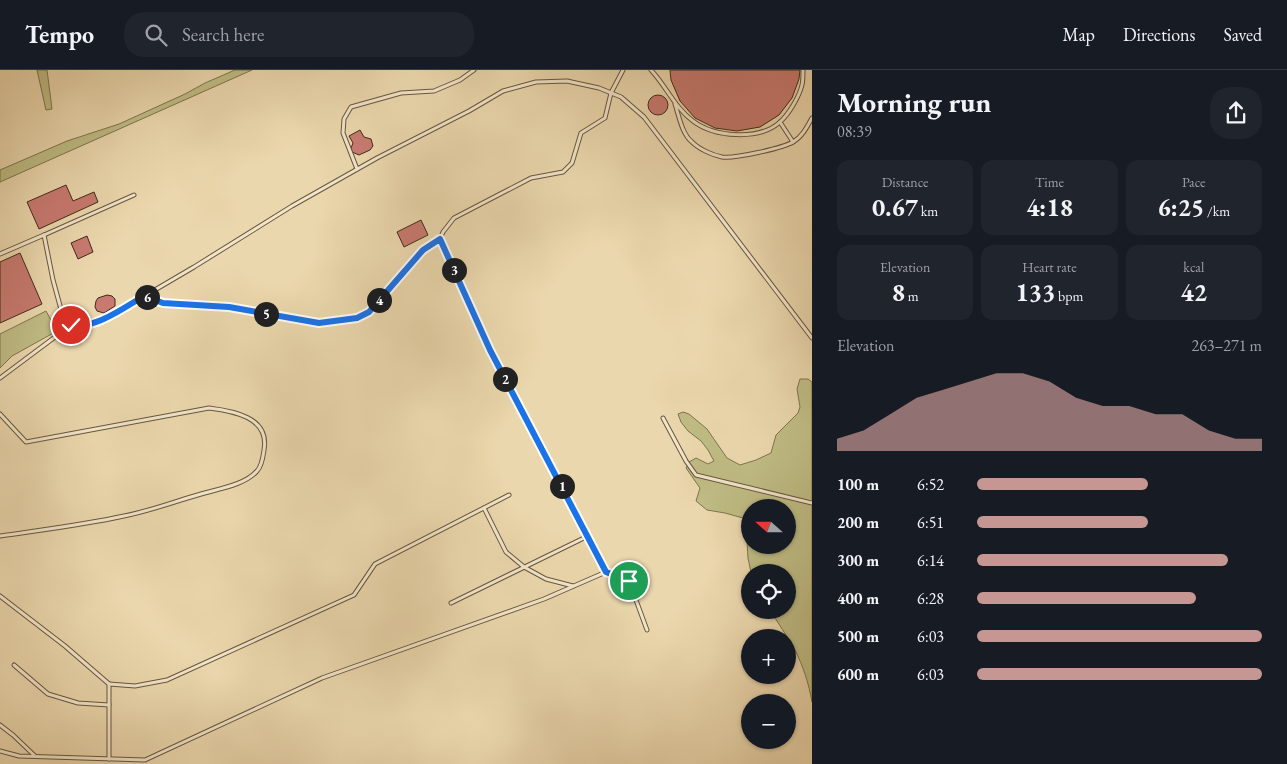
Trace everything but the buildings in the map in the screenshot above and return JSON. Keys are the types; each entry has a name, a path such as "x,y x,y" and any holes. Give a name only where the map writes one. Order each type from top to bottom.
{"lane":[{"path":"357,169 343,133 344,119 350,107 401,93 434,91 460,80 474,70"},
{"path":"144,296 163,303 229,307 319,323 357,318 369,312 423,250 440,239 454,218 531,178 563,172 572,163 581,133 605,118 611,93 623,70"},
{"path":"651,70 675,103 692,121 722,134 740,135 764,131 780,122 792,107 802,86 803,70"},
{"path":"44,235 62,313 71,325 85,326 119,311 292,206 376,158 469,111 503,91 536,82 567,81 599,88 621,97 644,117 812,338"},
{"path":"675,103 683,129 690,141 704,150 722,157 735,157 793,142 806,130 812,118"},
{"path":"780,122 793,142"},
{"path":"0,254 134,195"},
{"path":"440,239 490,350 606,572 629,581 647,630"},
{"path":"0,378 71,325"},
{"path":"0,414 26,442 209,408 228,410 242,414 254,421 261,429 266,443 263,459 257,471 240,483 125,516 0,536"},
{"path":"663,418 686,461 696,475 812,503"},
{"path":"0,596 65,646 109,684 136,686 167,680 354,594 375,564 509,495"},
{"path":"484,508 506,552 524,567 546,579 573,586"},
{"path":"451,603 588,536"},
{"path":"0,751 18,756 145,760 322,678 544,599 606,572"},
{"path":"14,665 48,694 78,703 109,705"},
{"path":"109,684 109,758"},
{"path":"0,725 13,734 36,756"}],"shaded area":[{"path":"37,70 47,70 52,109 46,110"},
{"path":"235,70 252,70 0,182 0,170 67,141 119,124"},
{"path":"46,311 57,331 12,356 0,368 0,334"},
{"path":"800,379 808,379 812,382 812,702 803,669 796,652 796,629 782,629 776,619 796,619 796,564 749,564 748,558 748,554 796,554 796,499 741,499 741,517 707,510 696,501 700,488 686,468 689,462 696,458 708,464 714,461 701,441 688,431 681,422 678,414 683,412 689,414 707,429 727,458 740,465 771,453 776,435 798,413 800,407 797,389"}],"route":[{"path":"71,325 85,326 93,323 119,311 144,296 163,303 229,307 319,323 357,318 369,312 423,250 440,239 490,350 606,572 629,581"}]}
